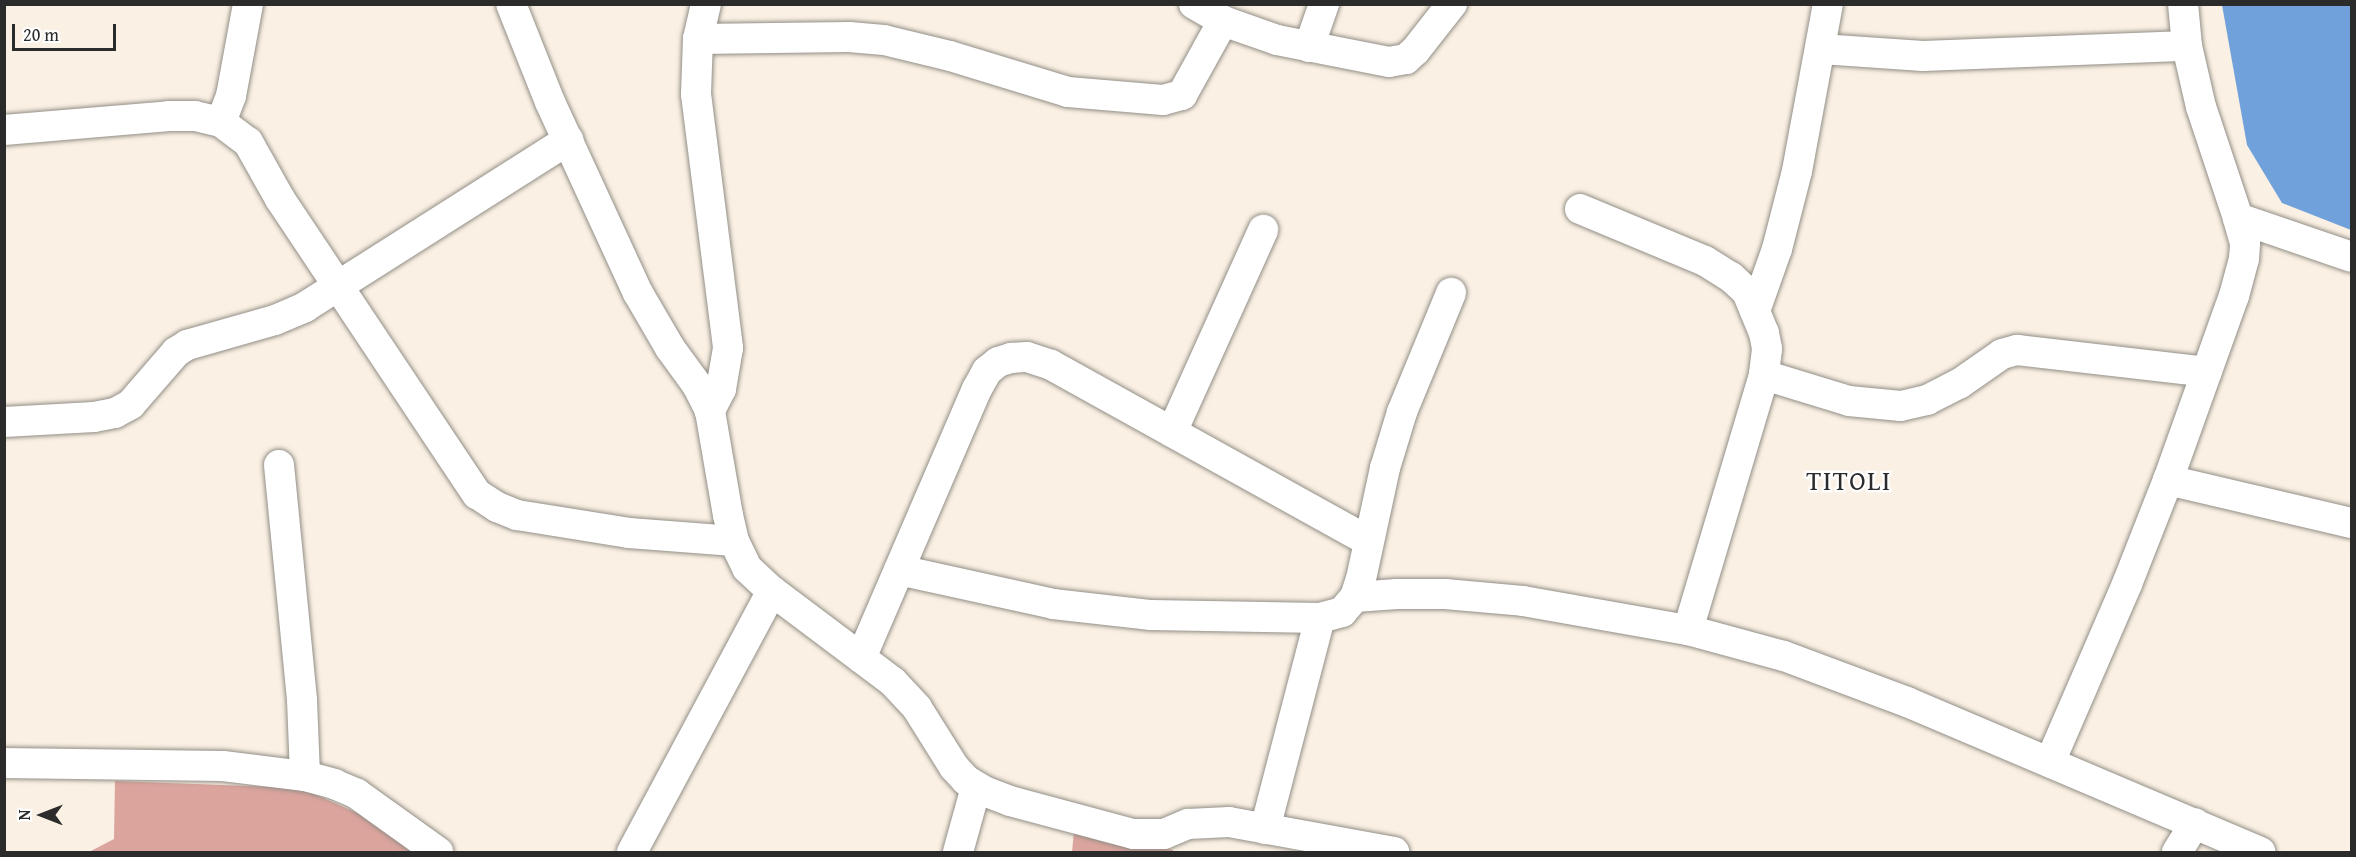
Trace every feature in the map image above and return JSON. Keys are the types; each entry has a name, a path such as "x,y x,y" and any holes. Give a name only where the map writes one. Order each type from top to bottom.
{"street":[{"path":"221,122 231,96 248,4"},
{"path":"511,4 568,140 638,293 669,348 698,385 710,411 734,541 747,568 772,591 893,682 917,708 954,767 976,787 1010,801 1133,834 1164,834 1187,838 1229,822 1394,852"},
{"path":"706,4 698,39 696,94 728,348 722,389 710,411"},
{"path":"1194,4 1223,21 1277,39 1397,62 1406,59 1416,51 1452,4"},
{"path":"1309,46 1324,4"},
{"path":"1755,311 1777,249 1797,171 1828,4"},
{"path":"2050,762 2127,584 2168,480 2244,259 2245,243 2238,218 2201,107 2187,46 2183,4"},
{"path":"698,39 849,36 884,39 950,56 1068,92 1163,100 1182,95 1223,21"},
{"path":"1821,49 1923,56 2187,46"},
{"path":"4,130 169,116 195,116 221,122 248,142 280,199 477,494 497,507 517,515 629,533 734,541"},
{"path":"4,422 94,417 115,413 131,404 176,352 187,345 275,320 305,307 568,140"},
{"path":"1580,209 1705,261 1731,277 1747,292 1767,349 1764,375 1688,630"},
{"path":"2238,218 2352,257"},
{"path":"1172,432 1263,230"},
{"path":"899,570 1064,605 1151,615 1320,618 1342,612 1355,597 1367,540 1402,412 1451,294"},
{"path":"1764,375 1849,401 1901,406 1927,400 1959,384 2002,354 2017,350 2206,372"},
{"path":"861,658 977,389 987,371 998,362 1027,357 1051,365 1367,540"},
{"path":"279,465 303,711 305,776"},
{"path":"2168,480 2352,523"},
{"path":"632,852 772,591"},
{"path":"1355,597 1445,594 1523,601 1688,630 1795,660 1907,702 2261,852"},
{"path":"1265,828 1320,618"},
{"path":"4,763 223,766 305,776 334,784 357,794 438,852"},
{"path":"958,852 976,787"},
{"path":"2177,852 2194,823"}],"water":[{"path":"2222,5 2351,5 2351,230 2282,203 2247,145"}],"building":[{"path":"115,781 301,788 373,820 415,852 89,852 114,839"},
{"path":"1074,831 1173,850 1173,852 1072,852"}],"district":[{"name":"TITOLI","path":"1849,481"}]}
